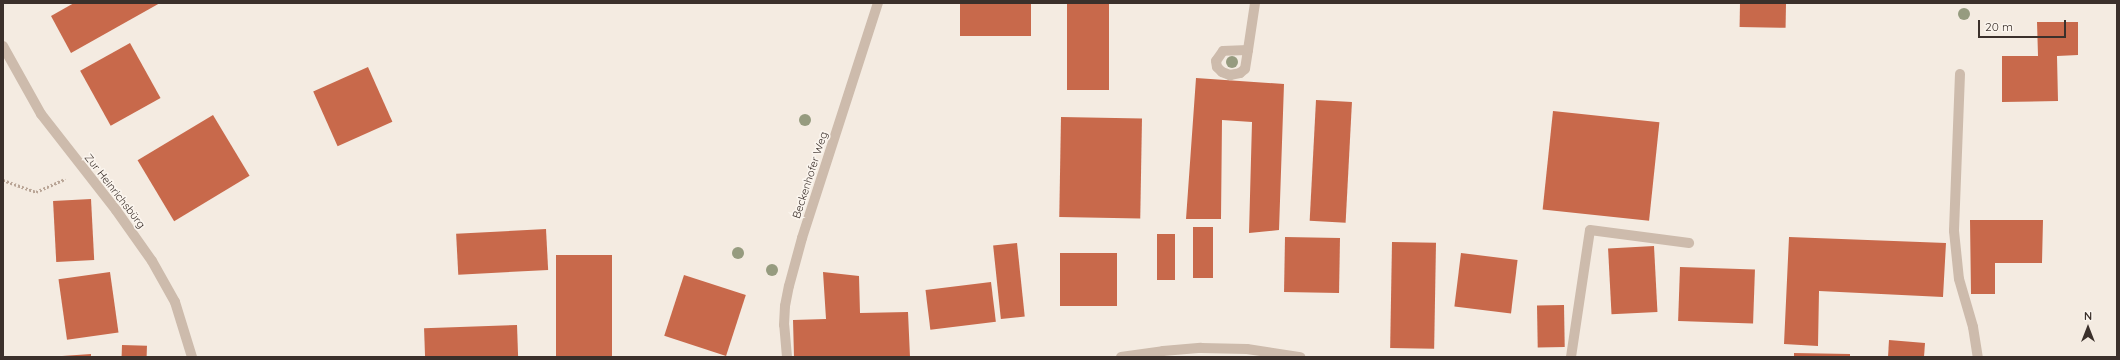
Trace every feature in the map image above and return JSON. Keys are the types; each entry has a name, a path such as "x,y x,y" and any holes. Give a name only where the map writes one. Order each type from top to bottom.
{"street":[{"name":"Beckenhofer Weg","path":"787,357 784,325 785,306 789,286 802,238 878,3"},
{"path":"1248,50 1255,3"},
{"name":"Zur Heinrichsbürg","path":"3,46 41,114 116,210 152,262 175,302 192,357"},
{"path":"1960,74 1954,231 1959,279 1973,327 1978,357"},
{"path":"1571,357 1590,230 1689,243"},
{"path":"1121,357 1163,351 1201,348 1247,349 1300,357"}],"path":[{"path":"3,180 36,192 84,170"}],"building":[{"path":"74,3 160,3 71,53 51,16"},
{"path":"960,3 1031,3 1031,36 960,36"},
{"path":"1067,3 1109,3 1109,90 1067,90"},
{"path":"1740,3 1786,4 1786,28 1740,27"},
{"path":"2037,22 2078,22 2078,55 2057,56 2058,101 2002,102 2002,56 2038,56"},
{"path":"130,43 161,98 111,126 80,71"},
{"path":"368,67 392,122 338,146 313,91"},
{"path":"1196,78 1284,84 1279,230 1249,233 1252,122 1222,120 1221,219 1186,219"},
{"path":"1316,100 1352,102 1346,223 1310,221"},
{"path":"1553,111 1659,122 1649,221 1543,209"},
{"path":"213,115 250,176 174,221 138,160"},
{"path":"1061,117 1142,118 1140,218 1059,217"},
{"path":"91,199 94,260 56,262 53,201"},
{"path":"1970,220 2043,220 2042,263 1995,263 1995,294 1971,294"},
{"path":"1193,227 1213,227 1213,278 1193,278"},
{"path":"546,229 548,270 458,275 456,234"},
{"path":"1157,234 1175,234 1175,280 1157,280"},
{"path":"1285,237 1340,238 1339,293 1284,292"},
{"path":"1789,237 1946,243 1943,297 1819,291 1818,346 1784,344"},
{"path":"1392,242 1436,243 1434,349 1390,348"},
{"path":"1017,243 1025,317 1001,319 993,246"},
{"path":"1654,246 1657,312 1612,314 1608,248"},
{"path":"1060,253 1117,253 1117,306 1060,306"},
{"path":"1461,253 1518,260 1511,314 1454,307"},
{"path":"556,255 612,255 612,357 556,357"},
{"path":"1680,267 1755,270 1753,324 1678,321"},
{"path":"110,272 118,332 67,340 59,279"},
{"path":"823,272 859,276 860,313 908,312 910,357 794,357 793,320 826,319"},
{"path":"684,275 746,295 726,356 664,336"},
{"path":"991,282 996,322 930,330 925,290"},
{"path":"1537,305 1564,305 1565,347 1538,347"},
{"path":"517,325 518,357 425,357 424,328"},
{"path":"1889,340 1925,343 1924,357 1888,357"},
{"path":"122,345 147,346 147,357 122,357"},
{"path":"1794,353 1850,354 1850,357 1794,357"},
{"path":"91,354 91,357 62,357 62,356"}]}
